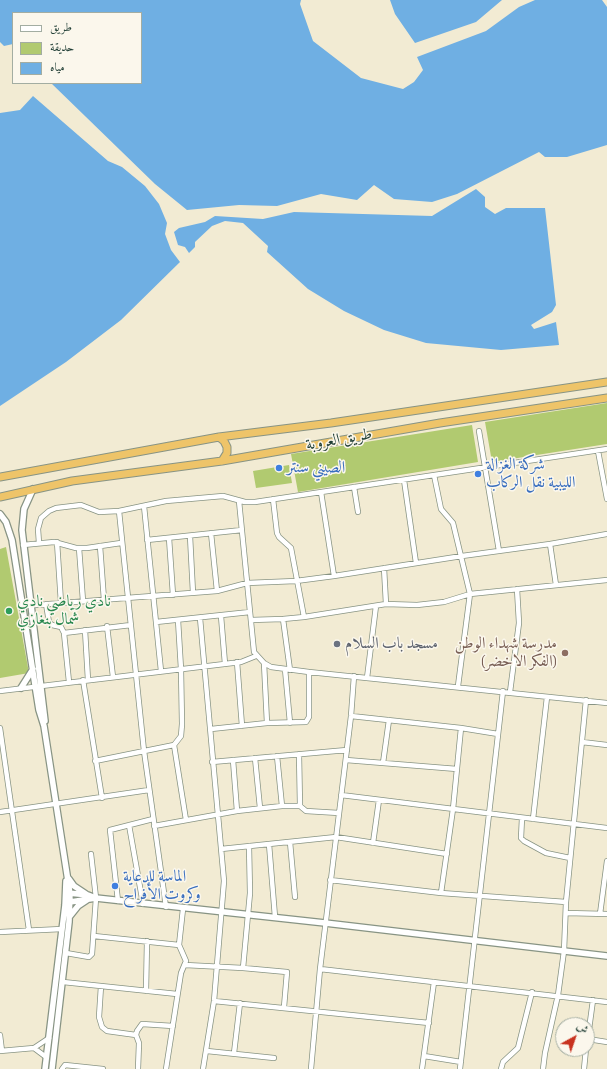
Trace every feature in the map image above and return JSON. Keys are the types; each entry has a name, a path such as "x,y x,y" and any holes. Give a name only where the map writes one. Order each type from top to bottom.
{"highway":[{"name":"طريق العروبة","path":"0,477 219,437 331,423 607,382"},
{"name":"طريق العروبة","path":"0,497 95,477 222,461 440,423 607,398"},
{"path":"219,437 224,441 227,447 227,453 222,461"}],"street":[{"path":"479,431 499,551"},
{"path":"39,543 40,522 43,515 52,509 81,505 99,512 119,511 166,501 223,496 251,502 607,449"},
{"path":"598,450 607,499"},
{"path":"434,475 441,509 453,523 470,594 458,686"},
{"path":"404,480 416,563"},
{"path":"354,487 358,512"},
{"path":"33,489 22,517 23,545 44,726 66,870 68,893"},
{"path":"321,492 334,576"},
{"path":"273,499 277,533 279,538 291,548 304,617"},
{"path":"239,500 256,656 264,663 309,672 458,686 607,703"},
{"path":"144,506 161,671"},
{"path":"119,511 144,751 166,907"},
{"path":"0,514 6,522 12,540 33,669 39,686"},
{"path":"147,540 242,530"},
{"path":"211,533 217,591"},
{"path":"23,606 217,591 247,583 296,581 334,576 550,544 607,534"},
{"path":"190,536 193,593"},
{"path":"169,538 173,594"},
{"path":"23,545 57,542 80,548 122,543"},
{"path":"57,542 61,603"},
{"path":"550,544 556,585"},
{"path":"100,546 104,600"},
{"path":"80,548 83,601"},
{"path":"384,568 386,604"},
{"path":"251,620 304,617 386,604 417,605 444,602 470,594 607,580"},
{"path":"510,692 519,623 517,589"},
{"path":"46,604 49,622 52,625 61,627 64,633 69,682"},
{"path":"367,678 376,606"},
{"path":"156,622 250,612"},
{"path":"221,616 225,664"},
{"path":"200,618 224,882 214,1000 203,1069"},
{"path":"283,619 288,669 290,723"},
{"path":"95,761 174,745 178,741 182,730 181,669 178,620"},
{"path":"64,633 107,626 131,625"},
{"path":"107,626 113,677"},
{"path":"85,630 86,680 95,761 102,798"},
{"path":"0,691 225,664 256,656"},
{"path":"237,662 242,726"},
{"path":"264,663 267,723"},
{"path":"21,688 33,669"},
{"path":"211,729 267,723 306,722 308,720 309,672"},
{"path":"311,1069 325,923 346,760 354,676"},
{"path":"460,1069 478,896 490,814 503,691"},
{"path":"533,819 547,697"},
{"path":"543,1069 544,1053 558,995 564,951 566,902 586,700"},
{"path":"351,716 461,728 498,734"},
{"path":"383,763 389,720"},
{"path":"0,728 29,930"},
{"path":"441,893 453,809 461,728"},
{"path":"582,742 607,745"},
{"path":"174,745 186,820"},
{"path":"212,762 347,750"},
{"path":"299,754 300,806"},
{"path":"277,756 282,806"},
{"path":"255,758 260,808"},
{"path":"233,760 237,811"},
{"path":"346,760 457,769"},
{"path":"0,812 149,790"},
{"path":"341,795 607,828"},
{"path":"373,843 379,800"},
{"path":"154,826 237,811 282,806 300,806 306,811 339,813"},
{"path":"522,818 521,838 524,841 546,853 570,858"},
{"path":"118,901 109,834 110,830 113,828 154,819"},
{"path":"129,825 143,904"},
{"path":"221,849 336,837 447,854"},
{"path":"290,842 296,897"},
{"path":"269,844 275,917"},
{"path":"243,968 250,892 249,846"},
{"path":"66,953 91,956 94,936 96,898 91,854"},
{"path":"600,914 607,861"},
{"path":"45,1069 62,929 67,903 68,877 66,870"},
{"path":"68,877 74,886 88,897"},
{"path":"330,880 441,893 566,902"},
{"path":"68,893 88,897 183,909 221,911 607,956"},
{"path":"67,903 88,897"},
{"path":"52,1069 70,916 73,911 88,897"},
{"path":"67,903 69,922"},
{"path":"166,1069 177,994 181,973 185,965 184,955 178,945 183,909"},
{"path":"566,912 607,914"},
{"path":"0,932 62,929"},
{"path":"94,936 178,945"},
{"path":"146,991 147,941"},
{"path":"185,965 287,972 284,1007"},
{"path":"320,969 532,992 607,1002"},
{"path":"62,982 177,994"},
{"path":"422,1069 434,982"},
{"path":"101,986 98,1014 102,1027 107,1031 136,1036"},
{"path":"501,1069 506,1058 517,1051 532,992"},
{"path":"214,1000 429,1023"},
{"path":"591,1017 593,1000"},
{"path":"234,1053 240,1003"},
{"path":"138,1069 139,1043 136,1036 137,1031 142,1024 173,1026"},
{"path":"0,1035 1,1051 34,1048 49,1038"},
{"path":"595,1040 607,1042"},
{"path":"34,1048 46,1057"},
{"path":"206,1051 274,1058"},
{"path":"424,1056 461,1062"},
{"path":"584,1069 585,1057"},
{"path":"62,1069 65,1065 103,1069"}],"green space":[{"path":"607,403 607,444 492,462 485,422"},
{"path":"472,425 478,462 298,492 291,454"},
{"path":"289,465 292,483 256,488 253,471"},
{"name":"نادي رياضي نادي شمال بنغازي","path":"6,547 29,673 0,678 0,549"}],"water":[{"path":"0,0 301,0 300,4 313,41 361,78 403,89 414,82 423,70 417,57 486,31 519,7 535,0 602,0 607,7 607,145 567,157 545,157 539,152 457,194 432,202 394,199 374,185 357,200 321,194 277,206 239,205 187,210 155,184 52,84 142,84 142,12 12,12 12,44 4,46 0,42"},
{"path":"390,0 502,0 476,22 415,43 395,14"},
{"path":"33,96 108,161 122,167 145,186 159,204 167,223 165,234 171,250 180,262 121,320 66,362 0,406 0,113 20,110"},
{"path":"476,189 485,197 485,207 495,214 506,208 545,208 556,305 552,312 531,325 534,329 556,322 559,345 501,350 426,343 384,330 344,311 308,289 267,252 268,246 243,223 225,221 212,226 195,242 195,247 189,253 185,247 178,245 174,232 179,228 205,222 215,216 263,219 294,212 432,216"}],"place":[{"name":"الصيني سنتر","path":"279,468"},
{"name":"شركة الغزالة الليبية نقل الركاب","path":"478,474"},
{"name":"نادي رياضي نادي شمال بنغازي","path":"9,611"},
{"name":"مسجد باب السلام","path":"337,644"},
{"name":"مدرسة شهداء الوطن (الفكر الاخضر)","path":"565,653"},
{"name":"الماسة للدعاية وكروت الأفراح","path":"115,886"}]}
